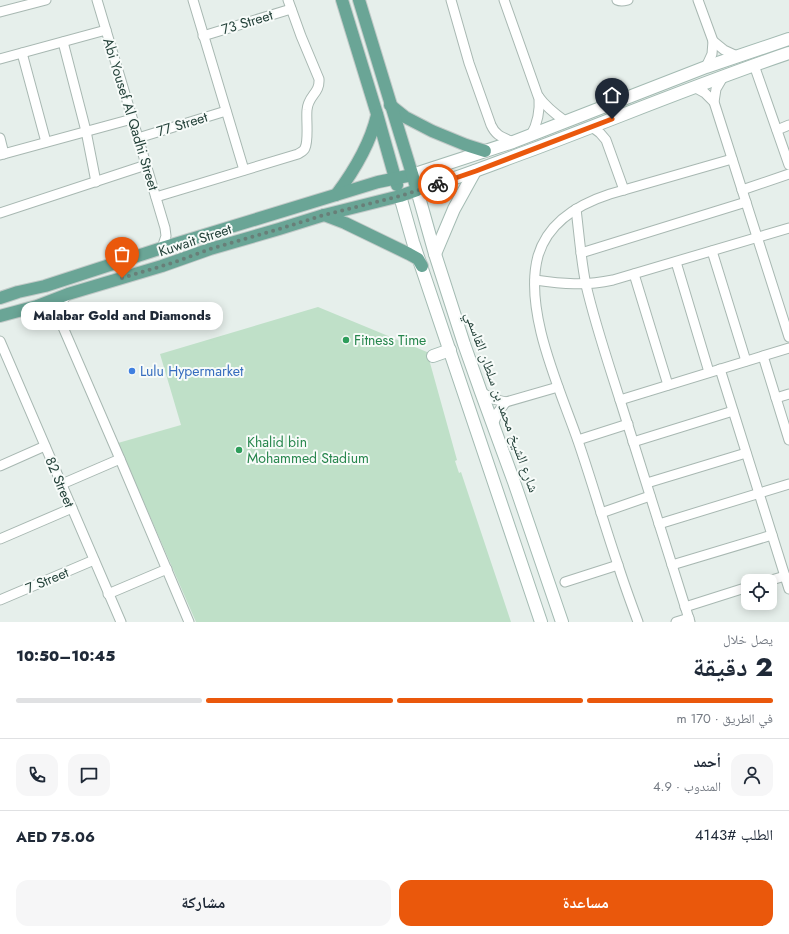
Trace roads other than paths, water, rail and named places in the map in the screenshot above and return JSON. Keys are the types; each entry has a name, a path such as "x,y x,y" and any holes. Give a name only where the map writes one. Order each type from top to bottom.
{"main road":[{"path":"342,0 377,114 413,242 541,622"},
{"path":"359,0 417,190 476,171 789,53"},
{"path":"412,174 532,135 706,67 789,39"},
{"path":"390,105 412,121 457,142 485,151"},
{"path":"336,195 350,175 363,151 371,134 377,114"},
{"path":"434,254 454,209 476,171"},
{"name":"Kuwait Street","path":"0,298 45,286 162,248 378,182 412,174"},
{"name":"Kuwait Street","path":"1,318 68,294 162,266 210,249 324,215 400,196 417,190"},
{"name":"شارع الشيخ محمد بن سلطان القاسمي","path":"417,190 434,254 562,622"},
{"path":"324,215 345,222 400,249 418,259 422,266"},
{"path":"433,356 450,350"}],"street":[{"path":"0,12 46,0"},
{"name":"Abi Yousef Al Qadhi Street","path":"97,0 165,228 166,236 162,248"},
{"path":"193,0 244,170"},
{"path":"156,197 298,154 306,147 307,108 310,99 320,84 320,79 303,42 288,0"},
{"path":"451,0 469,63 494,132 512,142"},
{"path":"504,0 538,96 539,115 532,135"},
{"path":"698,0 713,41 712,54 706,67"},
{"name":"73 Street","path":"203,36 291,9"},
{"path":"0,59 106,30"},
{"path":"713,41 724,50 737,56"},
{"path":"63,42 86,131 96,182"},
{"path":"22,53 46,142"},
{"path":"754,65 789,165"},
{"path":"714,102 716,89 722,77"},
{"path":"694,88 706,93 714,102 789,337"},
{"path":"538,96 550,110 565,121"},
{"name":"77 Street","path":"138,138 226,111"},
{"path":"0,138 2,155 132,119"},
{"path":"606,140 612,119"},
{"path":"777,130 789,125"},
{"path":"592,127 606,140 624,190"},
{"path":"638,622 578,440 558,387 543,340 536,303 535,280 538,256 546,239 557,224 576,209 599,198 732,159"},
{"path":"0,213 146,165"},
{"path":"742,190 789,174"},
{"path":"581,253 746,202"},
{"path":"576,209 586,284 602,342 689,620 676,622"},
{"path":"165,228 173,236 183,242"},
{"path":"535,280 569,284 599,283 676,262 789,228"},
{"path":"712,251 746,361"},
{"path":"676,262 709,372"},
{"path":"634,274 668,385"},
{"path":"59,318 60,307 64,298 68,294"},
{"path":"37,306 44,305 59,318 189,622"},
{"name":"82 Street","path":"0,341 120,622"},
{"path":"620,400 789,348"},
{"path":"763,356 789,440"},
{"path":"720,369 789,589"},
{"path":"481,392 493,399 506,402 558,387"},
{"path":"776,398 789,394"},
{"path":"493,425 498,412 506,402"},
{"path":"633,442 734,411"},
{"path":"578,440 628,424"},
{"path":"0,466 45,446"},
{"path":"647,483 746,453"},
{"path":"62,484 120,458"},
{"path":"659,524 789,484"},
{"path":"601,513 650,496"},
{"path":"0,539 72,508"},
{"path":"672,565 772,535"},
{"name":"7 Street","path":"0,600 94,560"},
{"path":"565,582 618,565"},
{"path":"108,594 167,570"},
{"path":"777,578 785,576"},
{"path":"685,607 741,589"}],"place":[{"name":"Malabar Gold and Diamonds","path":"122,278"},
{"name":"Fitness Time","path":"346,340"},
{"name":"Lulu Hypermarket","path":"132,371"},
{"name":"Khalid bin Mohammed Stadium","path":"239,450"}]}
